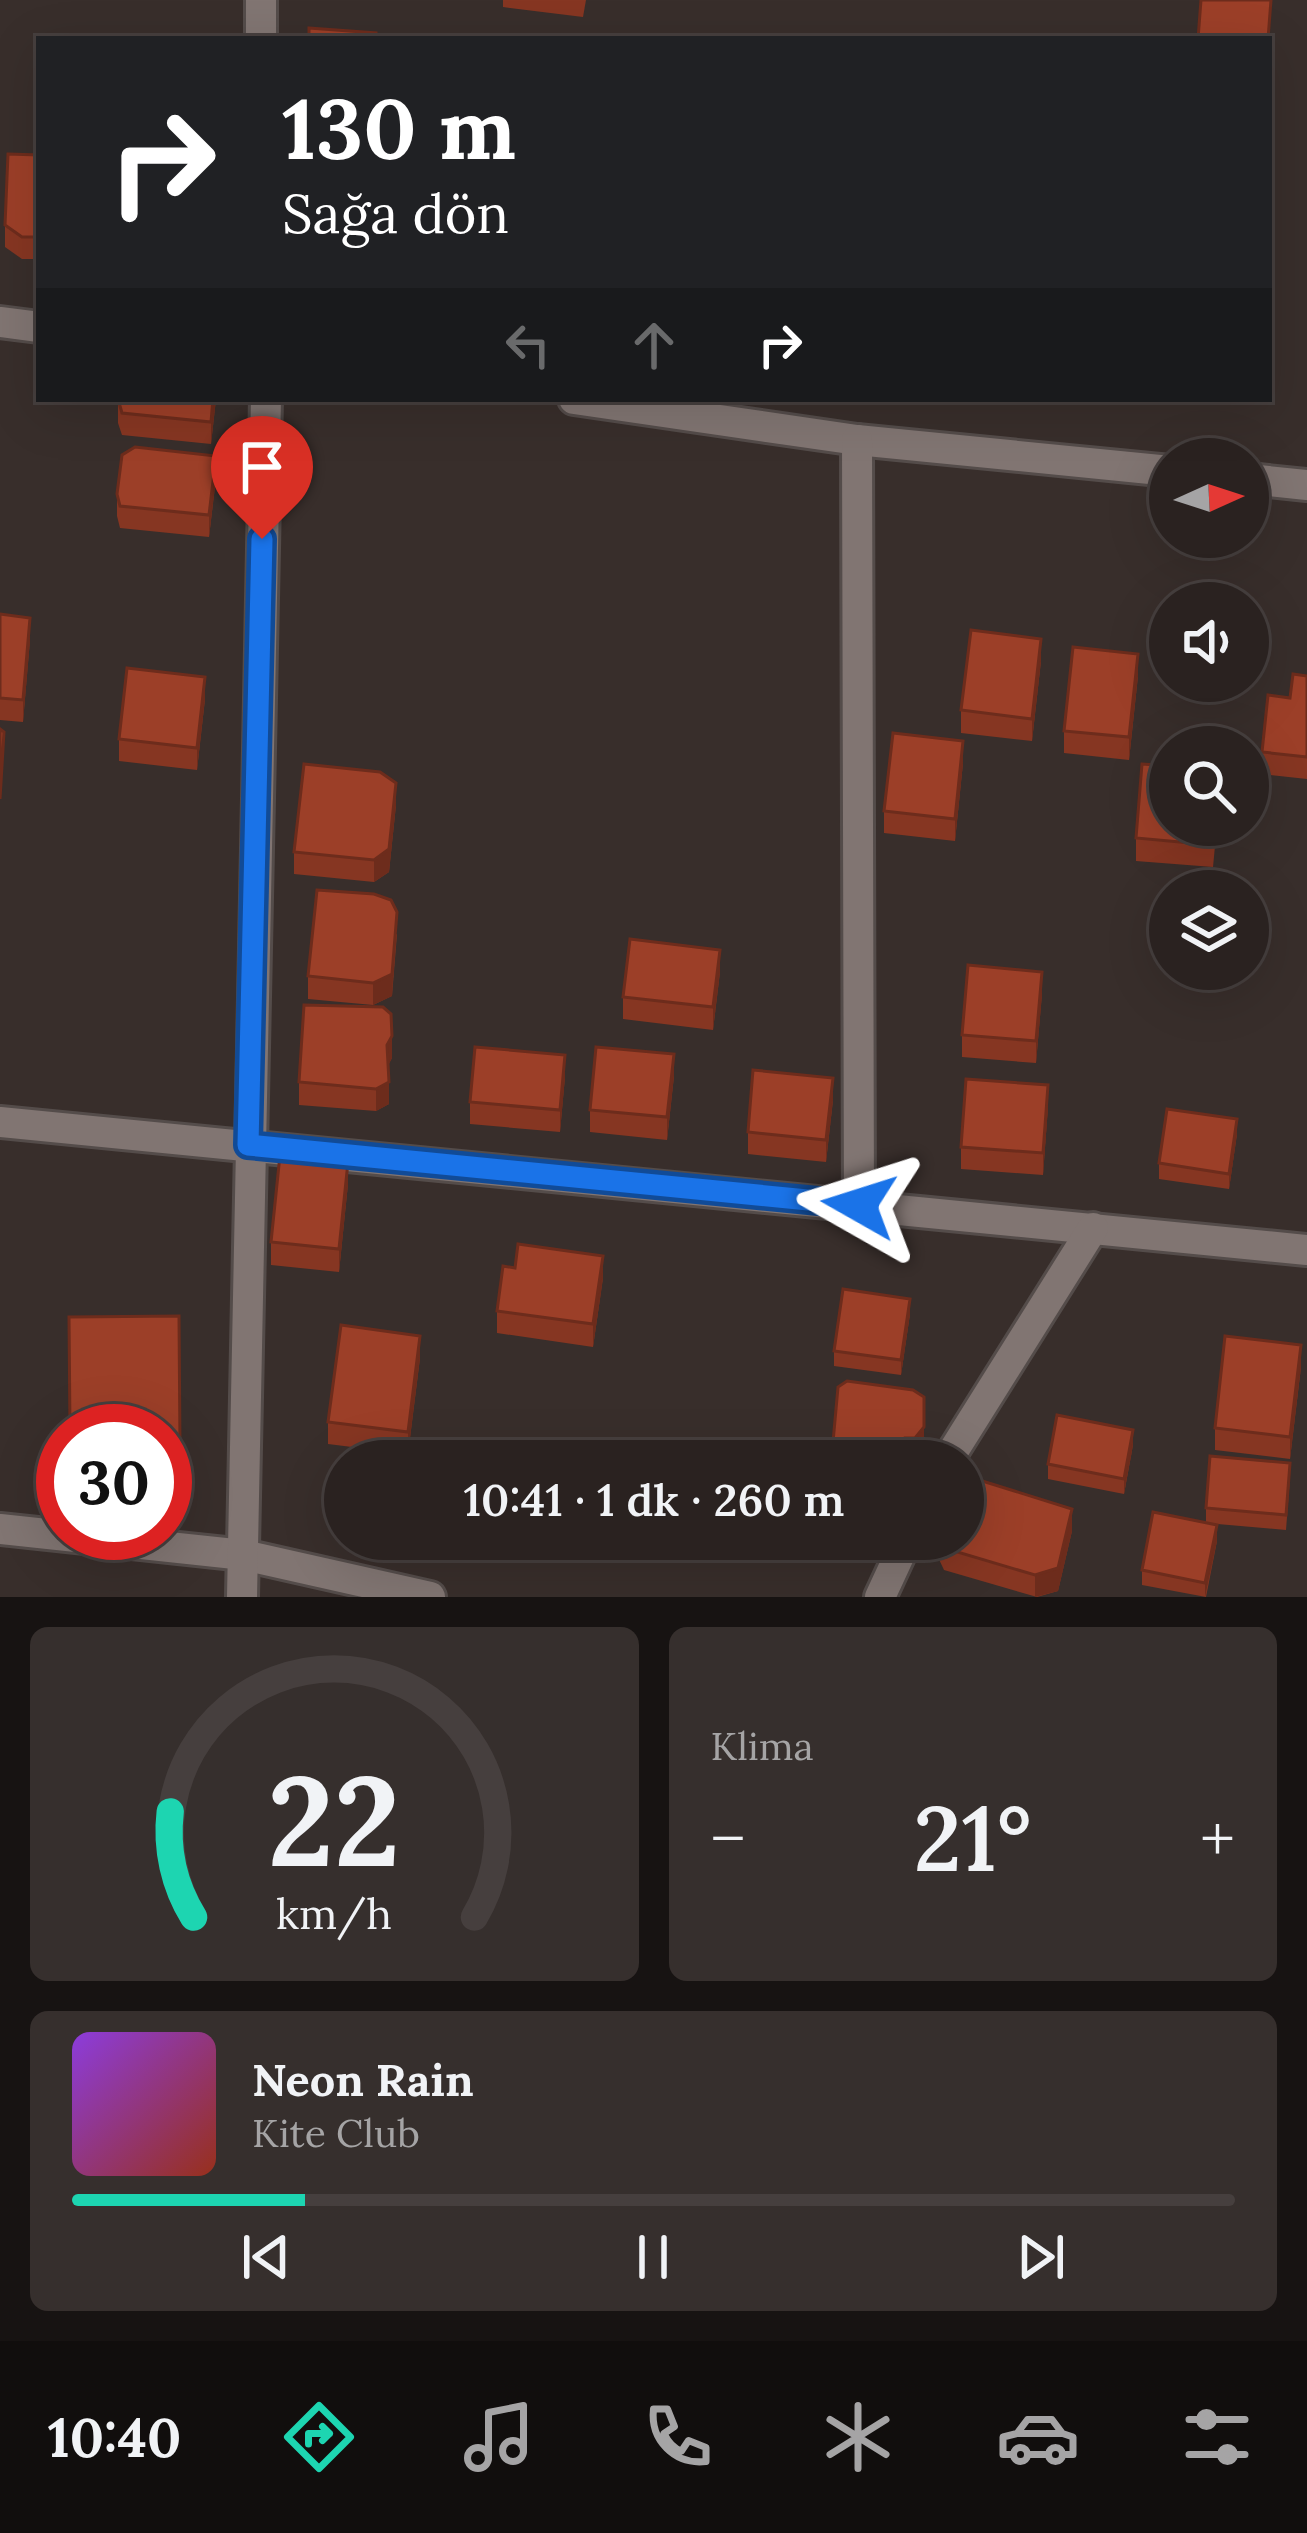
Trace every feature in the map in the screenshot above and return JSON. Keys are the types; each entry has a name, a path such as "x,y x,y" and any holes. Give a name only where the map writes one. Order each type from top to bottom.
{"street":[{"path":"261,0 261,36"},
{"path":"0,322 36,327"},
{"path":"242,1597 266,402"},
{"path":"595,402 857,440 1149,470"},
{"path":"857,440 859,1205"},
{"path":"1269,481 1307,485"},
{"path":"0,1121 1307,1250"},
{"path":"960,1440 1094,1228"},
{"path":"0,1529 244,1555 430,1597"},
{"path":"880,1597 897,1560"}],"building":[{"path":"1201,0 1271,0 1268,36 1198,36"},
{"path":"309,28 376,33 376,36 309,36"},
{"path":"8,154 36,155 36,237 22,237 5,225"},
{"path":"119,402 213,402 211,422 122,413"},
{"path":"135,447 216,456 209,515 120,506 122,455"},
{"path":"0,614 30,618 23,700 0,698"},
{"path":"971,630 1041,639 1032,719 961,710"},
{"path":"1073,647 1138,654 1129,737 1064,731"},
{"path":"127,668 205,677 197,748 119,739"},
{"path":"1293,674 1307,676 1307,757 1269,753 1269,726 1265,726 1269,695 1290,698"},
{"path":"0,729 4,732 0,799"},
{"path":"893,733 963,741 955,819 884,811"},
{"path":"304,764 380,772 396,783 389,849 374,860 294,852"},
{"path":"1142,764 1149,764 1149,839 1136,838"},
{"path":"317,890 374,894 391,900 397,912 392,974 373,983 308,976"},
{"path":"630,939 720,950 713,1007 623,997"},
{"path":"968,965 1042,972 1036,1041 962,1035"},
{"path":"304,1005 383,1007 391,1014 389,1082 376,1089 299,1082"},
{"path":"475,1047 565,1055 560,1110 470,1102"},
{"path":"596,1047 674,1054 667,1117 590,1110"},
{"path":"753,1070 833,1078 826,1140 748,1132"},
{"path":"966,1079 1048,1085 1043,1153 961,1147"},
{"path":"1167,1109 1237,1119 1229,1174 1159,1163"},
{"path":"280,1155 348,1162 339,1249 271,1242"},
{"path":"518,1244 603,1256 593,1324 497,1311 503,1266 515,1268"},
{"path":"843,1289 910,1299 901,1360 834,1351"},
{"path":"179,1316 180,1404 70,1404 69,1317"},
{"path":"341,1325 420,1336 408,1432 328,1422"},
{"path":"1225,1336 1301,1345 1290,1437 1215,1428"},
{"path":"847,1381 913,1390 924,1397 924,1427 915,1438 904,1440 833,1440 838,1387"},
{"path":"1057,1415 1133,1430 1124,1479 1048,1464"},
{"path":"1210,1456 1290,1463 1286,1515 1206,1508"},
{"path":"984,1482 1072,1509 1058,1568 1035,1575 984,1560"},
{"path":"1153,1512 1217,1525 1205,1583 1142,1570"}],"route":[{"path":"262,539 248,1145 859,1205"}]}
